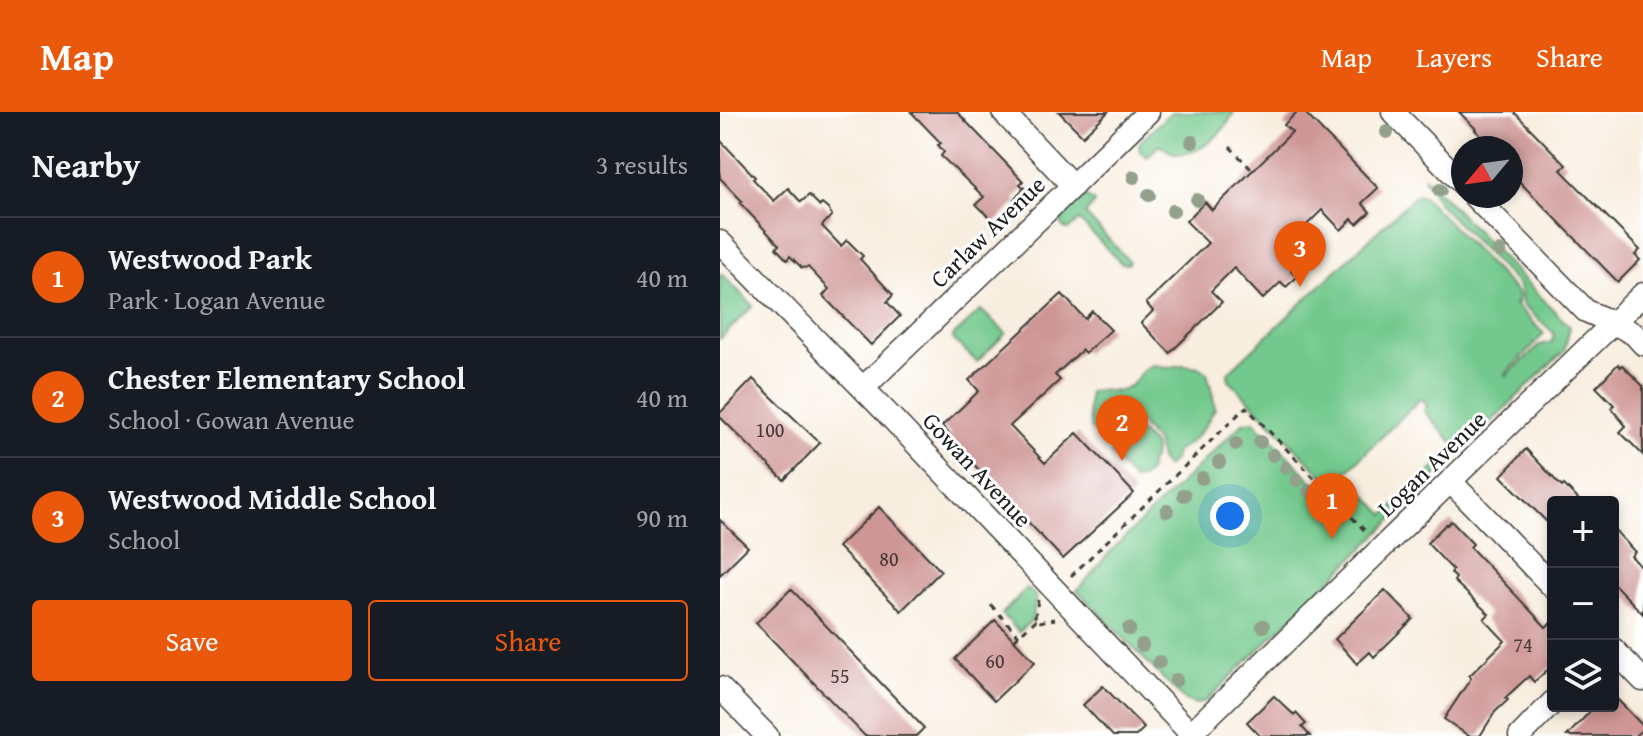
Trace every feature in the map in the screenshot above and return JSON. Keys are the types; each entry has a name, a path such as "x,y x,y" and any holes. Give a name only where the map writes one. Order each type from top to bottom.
{"street":[{"path":"1003,112 1073,186"},
{"name":"Carlaw Avenue","path":"863,388 1148,112"},
{"path":"1393,112 1451,172"},
{"path":"1486,208 1586,311 1634,334 1643,344"},
{"name":"Gowan Avenue","path":"720,242 863,388 1190,735"},
{"name":"Logan Avenue","path":"1190,735 1643,294"},
{"path":"1451,482 1547,581"},
{"path":"1619,655 1643,680"},
{"path":"720,688 767,736"},
{"path":"1520,736 1547,708"}],"path":[{"path":"1230,147 1252,170"},
{"path":"1065,581 1246,407 1374,540"},
{"path":"1038,597 1035,617 1039,622 1059,618"},
{"path":"991,605 1019,636"},
{"path":"1014,640 1037,619"}],"green space":[{"path":"1171,112 1234,112 1217,136 1200,148 1181,153 1171,152 1159,145 1147,157 1140,151 1139,143"},
{"path":"1424,177 1570,327 1564,351 1461,451 1459,449 1428,485 1207,700 1198,704 1182,698 1077,590 1114,548 1243,423 1254,421 1331,501 1353,481 1385,515 1457,447 1424,411 1427,404 1421,398 1336,482 1330,483 1229,380 1228,373 1233,368 1417,194 1423,196 1517,293 1518,301 1515,304 1544,334 1506,376 1540,345 1552,342 1554,333 1523,306 1519,286 1439,204"},
{"path":"1085,196 1094,204 1085,214 1129,261 1128,264 1122,264 1079,220 1068,230 1063,227 1060,219"},
{"path":"720,274 753,306 720,339"},
{"path":"981,310 1006,333 977,362 953,336"},
{"path":"1154,365 1166,368 1182,365 1199,367 1207,373 1215,408 1205,426 1176,452 1174,460 1166,467 1160,460 1157,443 1140,423 1124,422 1104,441 1091,429 1088,412 1089,392 1128,388 1144,370"},
{"path":"1128,427 1135,427 1154,446 1150,470 1141,479 1133,480 1111,455 1112,441"},
{"path":"1027,588 1036,597 1032,620 1019,632 1002,614"}],"building":[{"path":"911,112 957,112 1023,181 1020,184 1024,188 1014,199 1017,202 995,223 976,204 984,197 941,156 944,152 938,145 941,143"},
{"path":"1059,112 1108,112 1083,136"},
{"path":"1297,112 1304,112 1378,188 1362,203 1370,212 1357,224 1352,219 1341,230 1322,210 1287,244 1302,260 1291,271 1297,277 1286,287 1281,282 1263,299 1234,268 1211,291 1222,302 1170,353 1141,323 1153,311 1146,303 1208,243 1186,221 1205,202 1212,210 1292,132 1284,125"},
{"path":"1459,112 1514,112 1566,165 1561,170 1640,250 1635,255 1640,260 1618,282 1523,185 1523,136 1481,136"},
{"path":"720,140 774,201 788,188 801,202 809,195 828,209 832,215 822,226 841,246 847,240 893,295 887,302 900,316 871,345 823,296 829,289 808,267 802,268 790,256 787,260 776,248 779,245 720,178"},
{"path":"1062,294 1085,319 1092,311 1111,330 1085,353 1082,350 1055,375 1060,380 1010,426 1045,463 1077,433 1134,493 1063,559 949,438 951,436 942,426 979,391 969,380"},
{"path":"1618,364 1643,386 1643,455 1620,432 1626,426 1611,408 1614,405 1596,387"},
{"path":"753,379 820,443 784,480 720,417 720,413"},
{"path":"1526,449 1562,487 1564,485 1575,496 1547,496 1547,522 1501,476"},
{"path":"879,507 941,571 901,611 838,547"},
{"path":"720,520 748,547 720,575"},
{"path":"1451,521 1473,544 1470,547 1547,626 1547,670 1534,682 1529,676 1505,698 1508,700 1495,712 1480,736 1469,736 1444,719 1471,678 1469,676 1505,641 1484,619 1489,614 1454,581 1453,570 1427,543"},
{"path":"1619,535 1635,552 1631,556 1643,569 1643,614 1619,589"},
{"path":"791,589 924,728 916,736 865,736 756,623"},
{"path":"1385,590 1413,619 1374,657 1370,652 1357,664 1335,639"},
{"path":"995,620 1035,662 994,701 955,659"},
{"path":"1103,686 1144,728 1136,736 1113,736 1083,705"},
{"path":"1274,696 1306,724 1302,727 1310,736 1260,736 1247,722"},
{"path":"1619,701 1643,726 1635,736 1567,736 1589,712 1619,712"}],"place":[{"name":"Westwood Middle School","path":"1300,287"},
{"name":"Chester Elementary School","path":"1122,461"},
{"name":"Westwood Park","path":"1332,539"}]}
